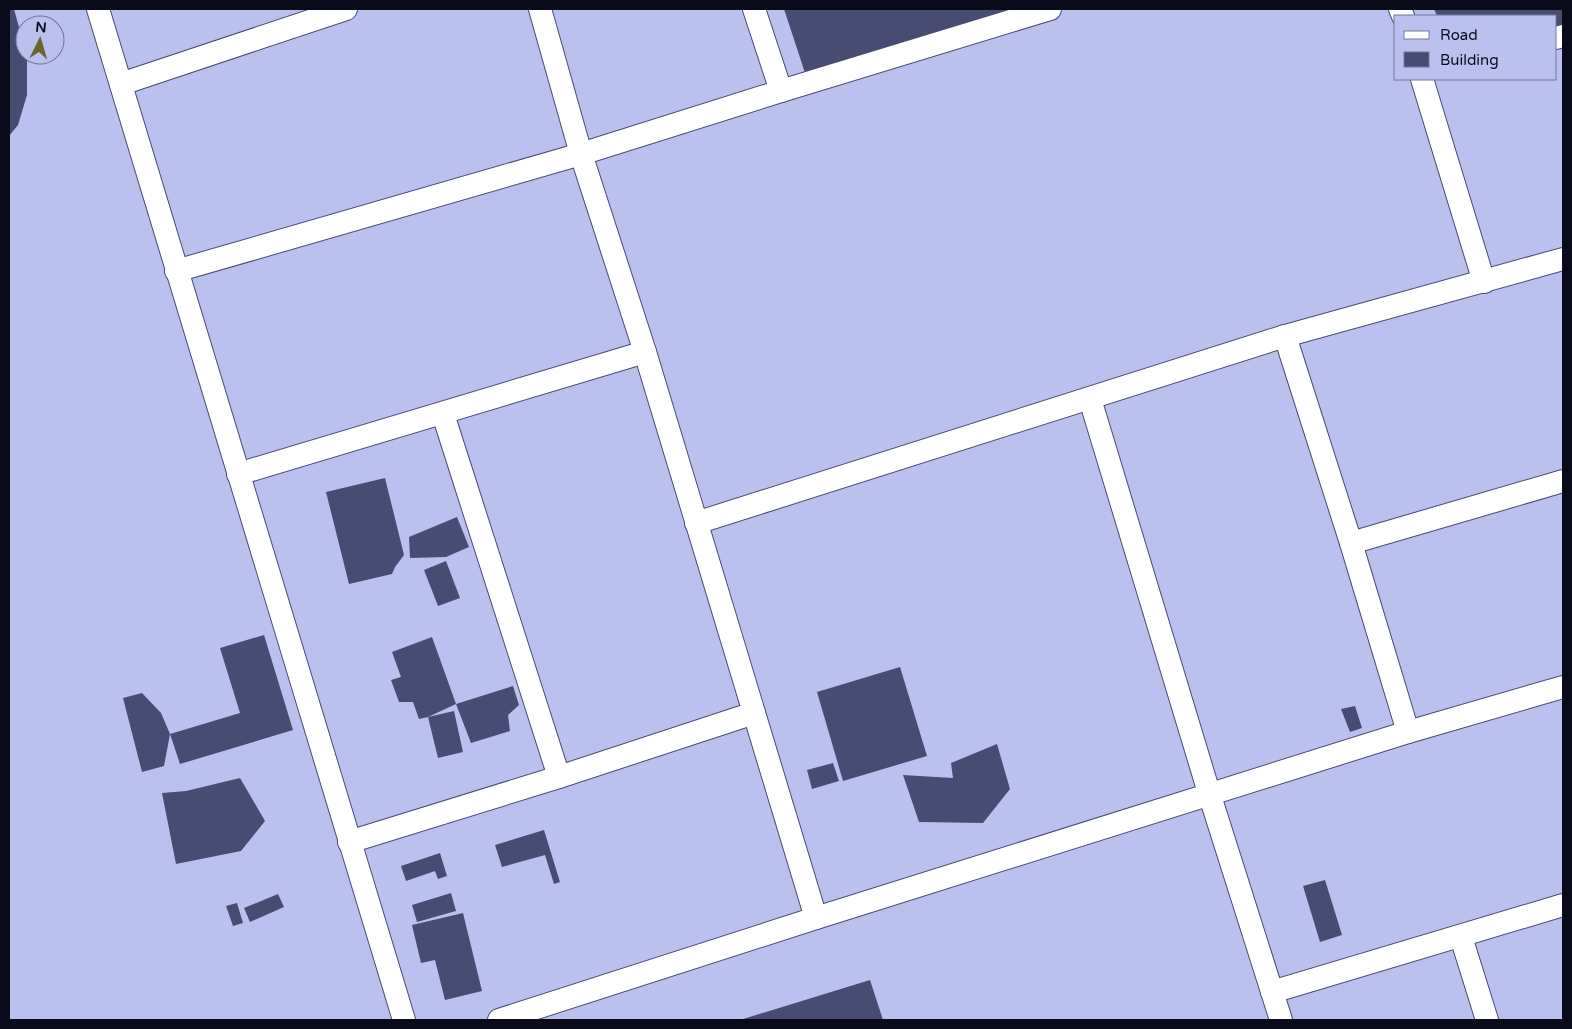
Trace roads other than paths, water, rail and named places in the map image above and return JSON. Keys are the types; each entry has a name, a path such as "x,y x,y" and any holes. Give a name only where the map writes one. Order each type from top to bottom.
{"street":[{"path":"98,9 404,1020"},
{"path":"540,9 581,154 645,352 816,918"},
{"path":"754,9 781,91"},
{"path":"176,271 581,154 1050,9"},
{"path":"121,84 336,10"},
{"path":"1422,80 1484,282"},
{"path":"696,523 1285,336 1563,259"},
{"path":"1285,336 1351,543 1408,732"},
{"path":"238,474 645,352"},
{"path":"1090,399 1210,796 1281,1020"},
{"path":"443,414 558,777"},
{"path":"1351,543 1563,481"},
{"path":"499,1020 1408,732 1563,687"},
{"path":"349,842 754,713"},
{"path":"1272,992 1563,905"},
{"path":"1461,937 1487,1020"}]}
